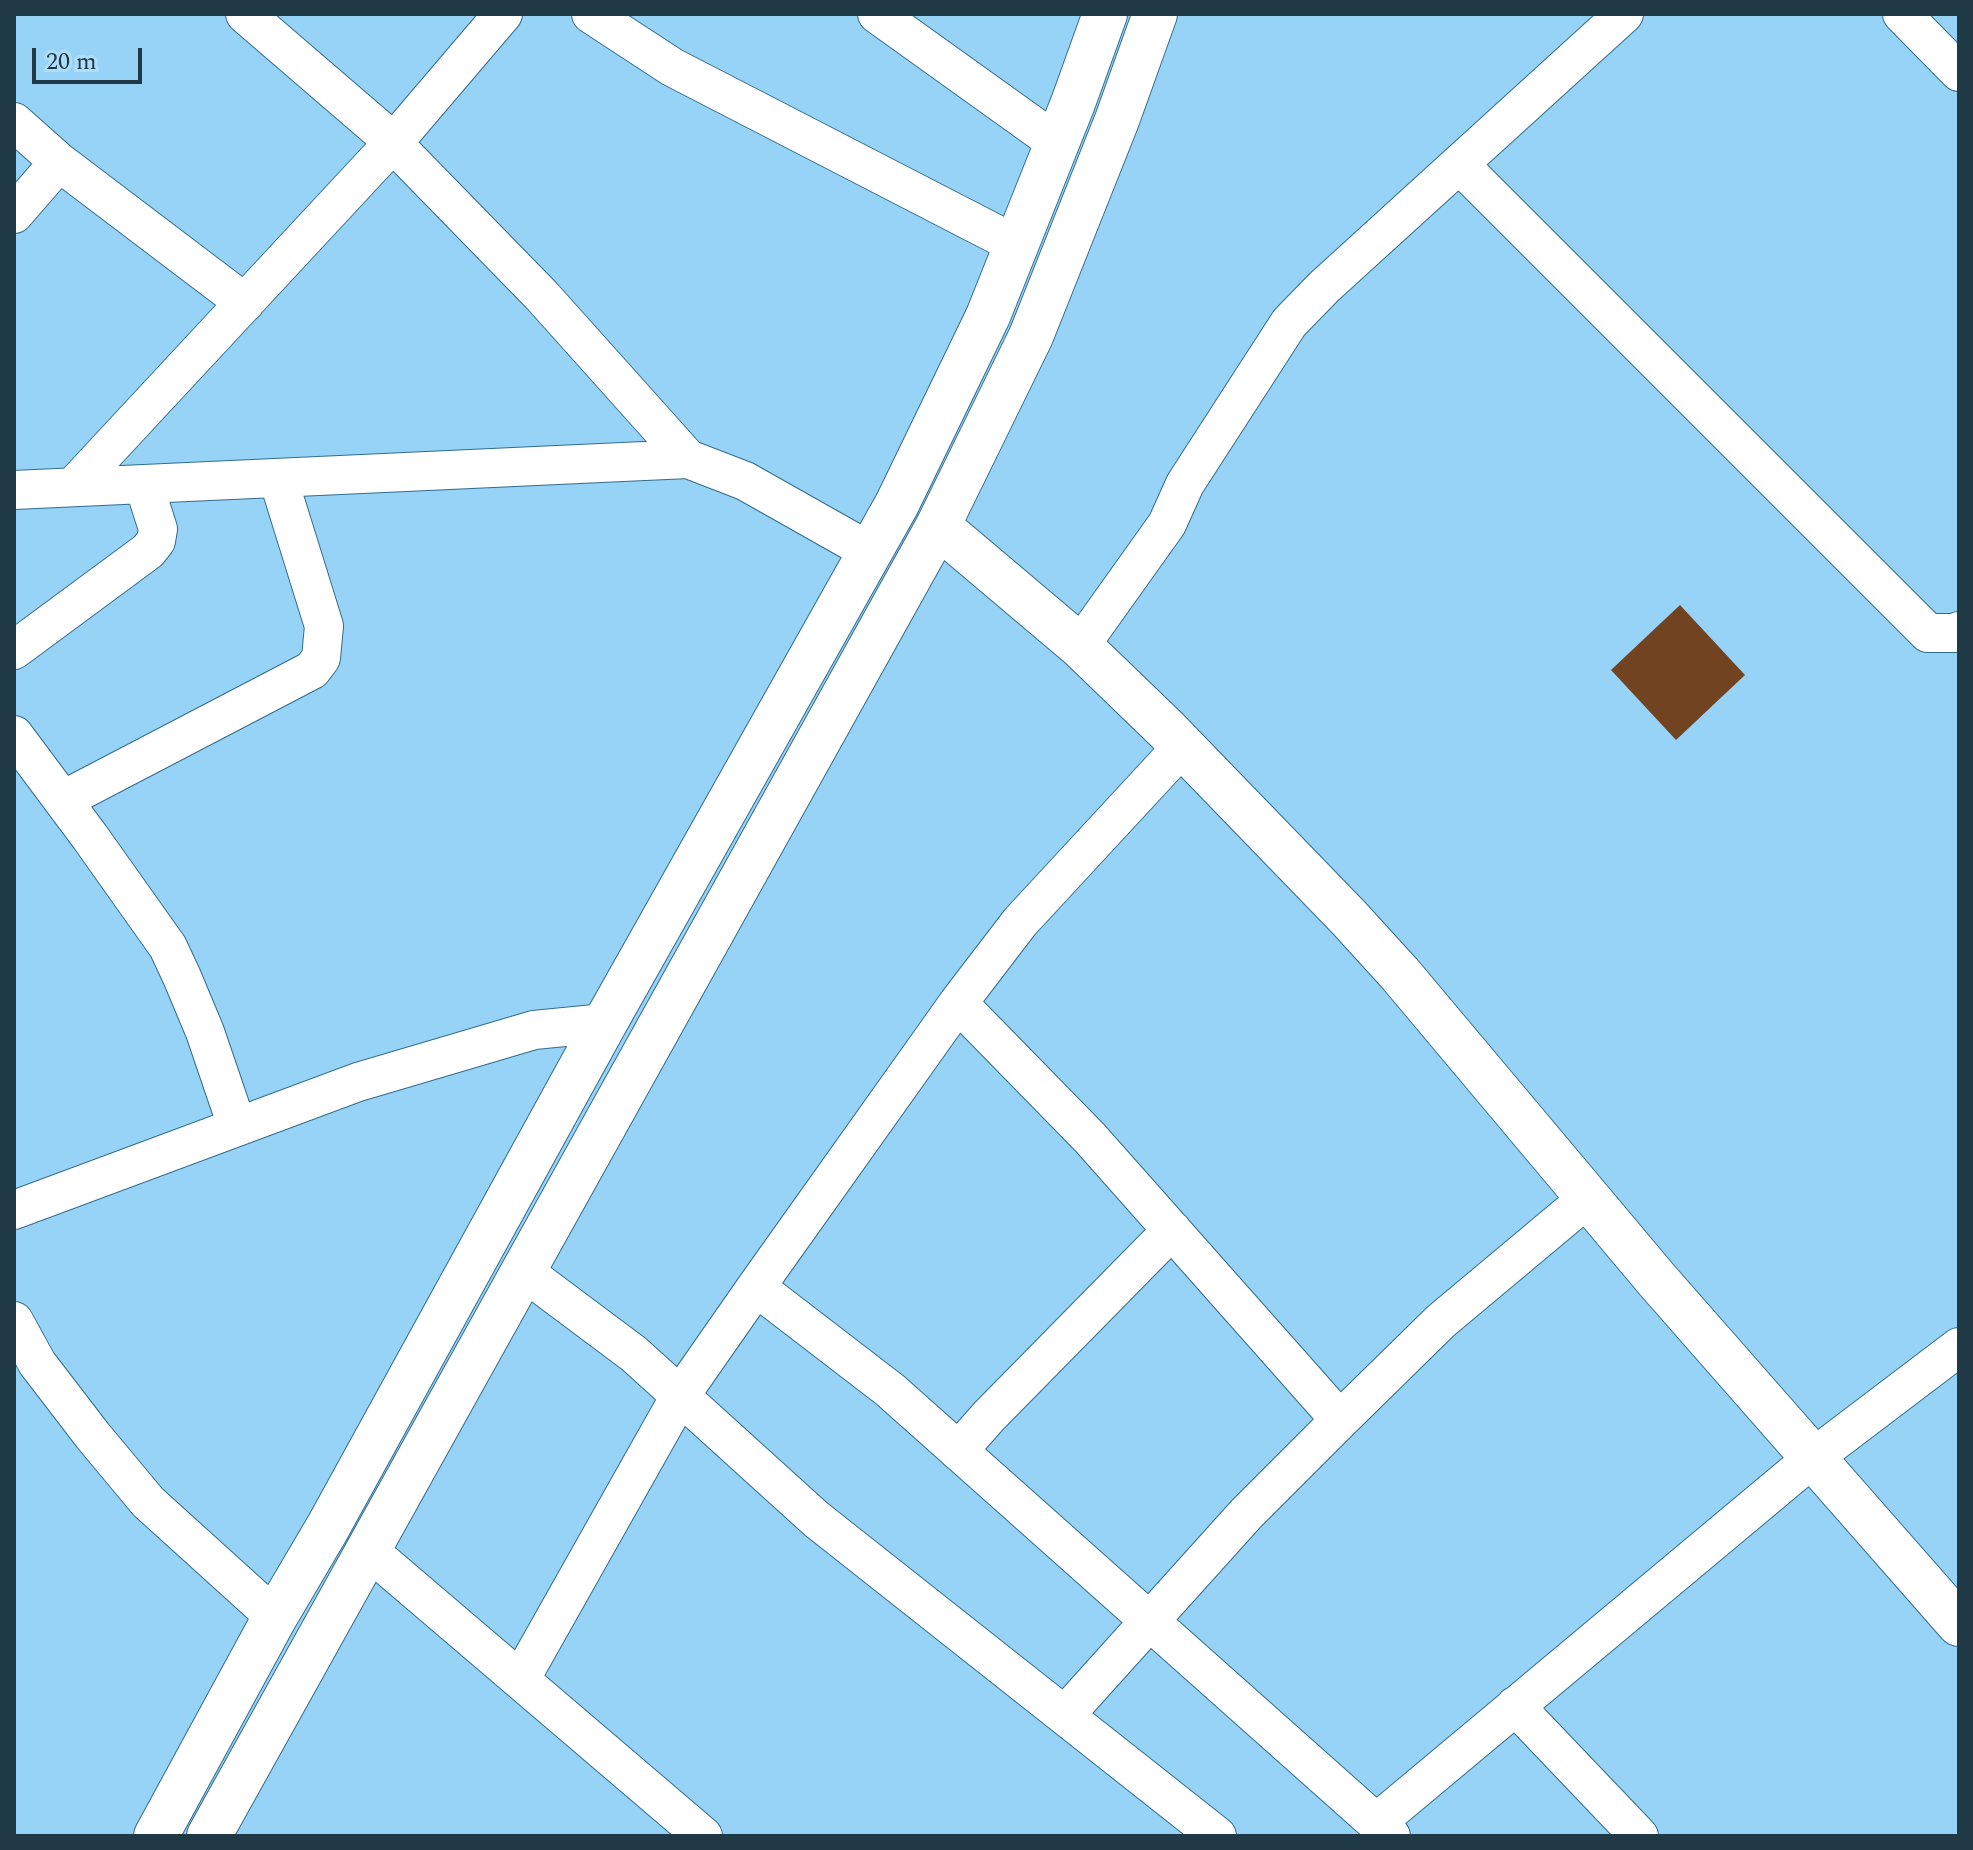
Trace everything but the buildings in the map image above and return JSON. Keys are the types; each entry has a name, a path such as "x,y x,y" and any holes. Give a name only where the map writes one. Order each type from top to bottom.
{"main road":[{"path":"156,1836 605,1023 897,504 988,316 1105,14"},
{"path":"209,1836 938,526 1031,336 1117,120 1155,14"},
{"path":"938,526 1080,646 1369,940 1657,1280 1959,1624"}],"street":[{"path":"245,14 393,143 542,296 688,459"},
{"path":"73,487 393,143 503,14"},
{"path":"591,14 672,67 1017,245"},
{"path":"877,14 1057,143"},
{"path":"1080,646 1167,524 1185,484 1289,323 1324,287 1624,14"},
{"path":"1902,14 1959,72"},
{"path":"14,122 59,162 245,303"},
{"path":"14,214 59,162"},
{"path":"1459,164 1928,633 1959,631"},
{"path":"14,490 688,459 745,481 869,551"},
{"path":"63,800 312,670 321,658 324,626 278,478"},
{"path":"14,650 148,551 156,541 158,529 144,485"},
{"path":"14,735 168,947 205,1032 237,1126"},
{"path":"520,1680 680,1396 756,1287 958,1003 1020,922 1182,747"},
{"path":"958,1003 1090,1138 1340,1420"},
{"path":"14,1210 358,1082 534,1030 605,1023"},
{"path":"1065,1715 1246,1514 1340,1420 1441,1321 1588,1198"},
{"path":"958,1451 1172,1230"},
{"path":"523,1271 634,1354 816,1519 1217,1836"},
{"path":"756,1287 890,1390 1384,1829 1515,1706 1814,1457 1959,1347"},
{"path":"14,1321 37,1363 148,1502 275,1617"},
{"path":"368,1550 703,1836"},
{"path":"1515,1706 1639,1836"}]}
